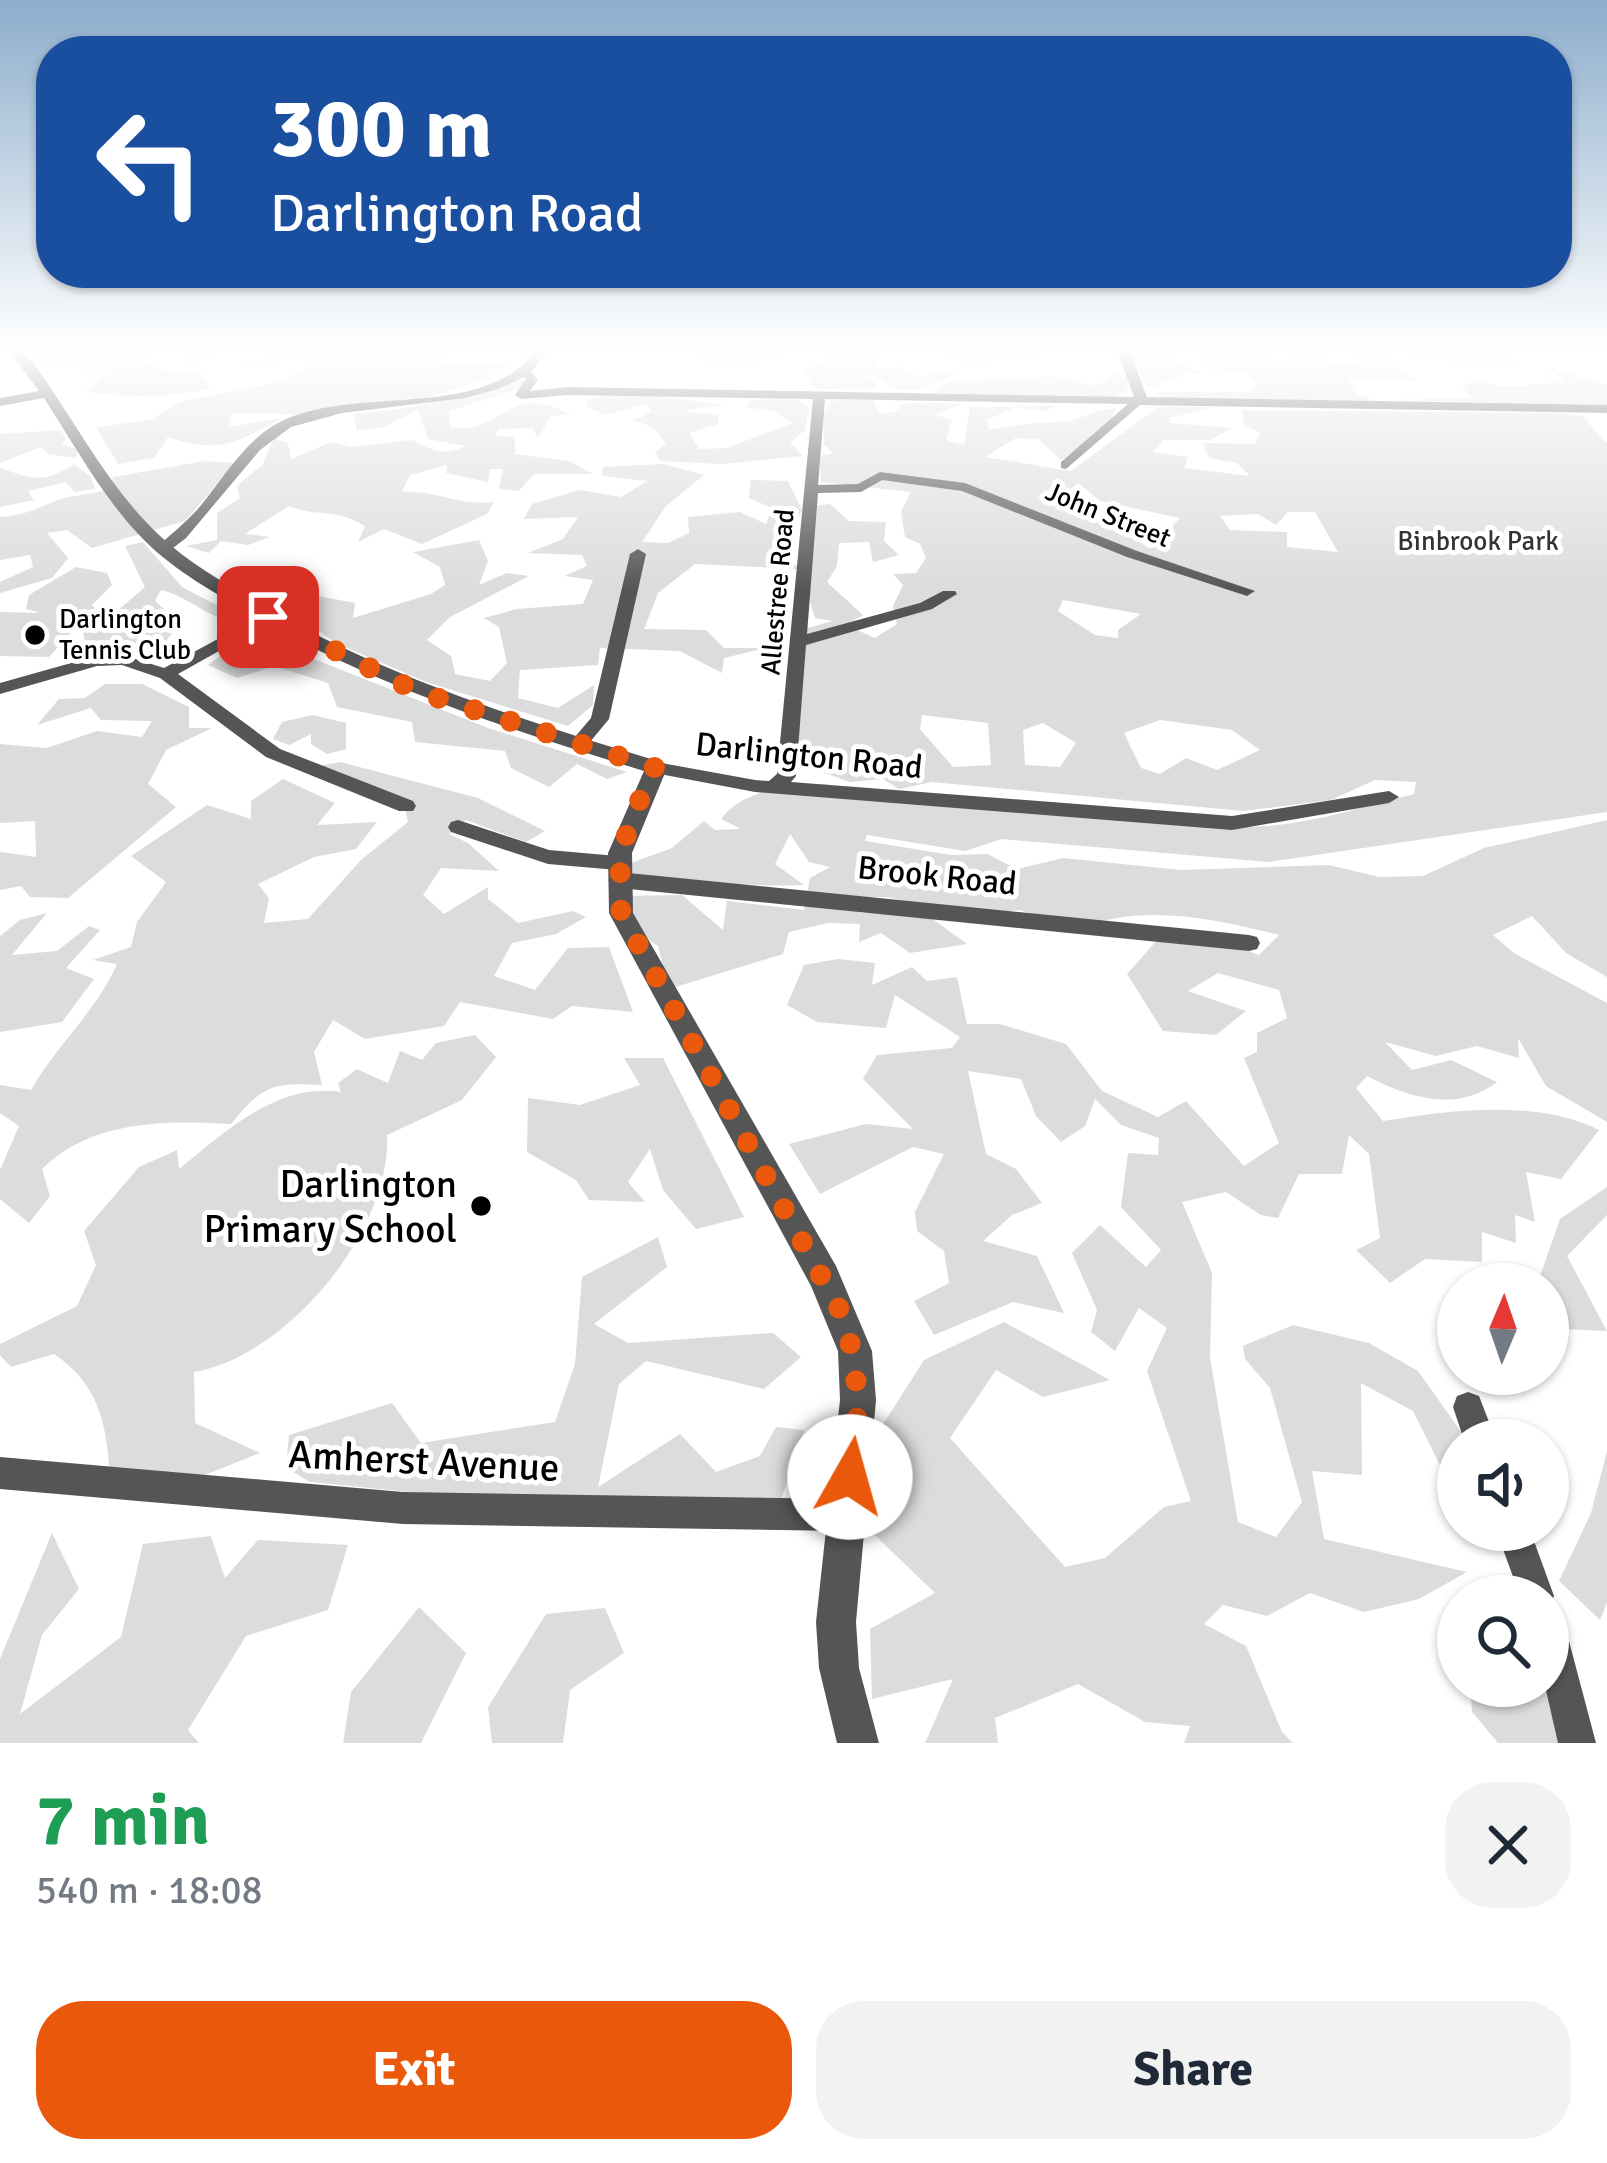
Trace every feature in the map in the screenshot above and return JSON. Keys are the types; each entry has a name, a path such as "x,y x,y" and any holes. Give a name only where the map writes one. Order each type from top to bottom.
{"street":[{"name":"Darlington Road","path":"72,428 110,488 164,548 268,617 389,680 656,768 775,786 1232,823 1389,797"},
{"path":"164,548 197,522 279,428"},
{"name":"Allestree Road","path":"775,786 786,776 816,428"},
{"path":"1066,465 1109,428"},
{"name":"John Street","path":"811,489 861,488 880,476 965,487 1132,554 1247,591"},
{"path":"578,743 600,719 638,554"},
{"path":"798,642 926,606 949,594"},
{"path":"166,674 268,617"},
{"path":"0,689 108,658 166,674 273,753 406,806"},
{"path":"656,768 634,810 618,872 621,913 847,1323 859,1400 836,1622 839,1668 856,1742"},
{"name":"Brook Road","path":"458,826 548,857 618,872 1249,943"},
{"path":"1468,1406 1473,1419"},
{"name":"Amherst Avenue","path":"0,1473 403,1508 845,1515"},
{"path":"1567,1707 1576,1743"}],"green space":[{"path":"97,428 264,428 215,445 168,437 154,458 118,464"},
{"path":"424,428 521,428 499,429 495,436 515,437 515,454 569,461 593,474 534,474 519,491 499,489 503,469 490,469 488,482 446,473 447,465 410,475 402,492 494,502 487,514 422,544 384,529 358,542 365,526 342,516 289,506 245,534 270,537 248,545 221,541 209,553 186,546 217,540 217,513 240,498 237,486 263,464 274,438 288,443 291,459 331,442 350,447 413,440 445,451 465,446 428,439"},
{"path":"652,428 704,428 689,433 699,449 727,448 778,428 805,428 790,443 803,456 722,464 660,461 655,453 666,444"},
{"name":"Binbrook Park","path":"823,428 949,428 946,440 964,445 967,428 1108,428 1061,460 1038,439 1016,438 985,457 1071,471 1129,428 1232,428 1210,440 1163,440 1153,452 1188,457 1184,468 1250,476 1237,463 1209,458 1203,443 1255,444 1260,432 1250,428 1593,428 1607,443 1607,812 1269,862 1002,839 965,851 867,835 865,841 951,855 987,854 1017,869 1063,858 1181,870 1329,865 1379,877 1423,876 1484,848 1607,820 1607,977 1566,953 1532,916 1493,935 1514,953 1607,1003 1607,1122 1546,1086 1518,1038 1519,1058 1477,1046 1436,1056 1385,1042 1412,1070 1451,1060 1497,1082 1466,1097 1416,1096 1367,1076 1356,1088 1383,1121 1436,1113 1521,1111 1575,1120 1599,1130 1561,1179 1526,1172 1535,1222 1515,1215 1516,1243 1482,1232 1482,1262 1425,1259 1390,1283 1356,1250 1380,1238 1369,1154 1349,1135 1342,1174 1299,1174 1278,1218 1261,1215 1226,1192 1182,1202 1212,1273 1210,1358 1238,1522 1276,1537 1302,1502 1270,1388 1245,1359 1243,1346 1293,1325 1369,1343 1418,1371 1452,1419 1437,1419 1437,1459 1413,1411 1361,1383 1362,1475 1312,1471 1324,1539 1467,1572 1437,1575 1437,1589 1419,1599 1364,1612 1310,1593 1267,1616 1223,1605 1204,1624 1246,1646 1282,1732 1293,1743 1184,1743 1190,1726 1145,1722 1078,1684 995,1718 998,1743 925,1743 953,1679 872,1699 870,1629 935,1593 858,1519 878,1432 924,1360 1004,1322 1110,1380 1043,1397 996,1370 950,1438 1065,1567 1105,1558 1164,1507 1191,1501 1147,1371 1167,1328 1139,1308 1115,1351 1091,1332 1097,1310 1072,1253 1100,1225 1146,1267 1161,1250 1121,1207 1128,1153 1158,1155 1159,1138 1121,1125 1095,1099 1085,1126 1061,1142 1036,1116 1021,1079 968,1071 986,1154 1016,1169 1042,1203 1012,1215 983,1241 1037,1256 1064,1313 1013,1302 934,1335 914,1301 949,1283 944,1251 917,1231 915,1212 944,1154 913,1147 820,1194 789,1144 866,1124 913,1129 863,1079 877,1055 952,1048 960,1037 895,995 886,1028 817,1022 787,1005 804,965 838,959 875,963 872,985 912,967 927,981 957,977 967,1024 1000,1024 1066,1044 1102,1091 1158,1117 1186,1101 1244,1166 1279,1143 1244,1058 1257,1052 1257,1033 1287,1018 1279,990 1218,973 1188,991 1246,1011 1216,1035 1163,1031 1127,974 1166,930 1201,933 1259,955 1279,935 1203,919 1152,915 1076,929 1020,910 966,915 887,897 843,898 861,913 923,912 967,944 910,953 881,933 859,942 860,924 828,923 789,932 783,954 669,989 658,946 613,915 621,896 682,895 723,930 727,901 804,910 810,878 830,867 809,862 790,834 775,864 804,885 718,883 633,873 631,863 672,848 704,821 715,830 741,829 721,819 740,802 779,788 827,784 872,798 910,803 1027,807 1244,827 1309,820 1373,805 1414,794 1416,782 1375,780 1331,800 1243,811 932,782 899,789 883,779 850,782 811,768 814,757 826,752 790,737 801,641 814,642 804,629 833,621 815,618 808,596 814,506 830,504 849,521 886,522 884,541 899,555 873,562 869,542 839,543 837,566 827,582 863,615 846,625 875,638 897,624 893,606 903,585 893,574 916,573 926,558 920,544 905,537 901,512 911,492 821,482 819,456 834,453 824,445","holes":["1078,483 1100,501 1180,518 1150,549 1138,541 1135,527 1121,532 1091,516 1091,501 1077,504 1060,498","1288,512 1315,512 1338,552 1287,547 1287,532 1230,530 1220,516 1258,514 1276,525","1063,600 1141,614 1118,630 1118,638 1095,635 1058,611","922,715 988,723 991,765 953,767 920,729","1160,720 1232,730 1260,750 1217,770 1186,758 1160,774 1141,768 1124,733","1043,723 1076,743 1060,767 1025,765 1023,730"]},
{"path":"61,430 66,439 62,445 77,449 76,458 48,454 41,447 0,463 0,434"},
{"path":"205,461 235,463 185,521 92,548 67,530 47,533 68,558 52,578 0,593 0,582 33,567 30,555 0,560 0,517 104,490 111,487 113,477"},
{"path":"74,464 91,477 95,489 74,492 66,482 28,491 34,500 0,507 0,468 38,478"},
{"path":"663,464 704,475 666,506 642,542 668,543 689,533 688,517 740,512 766,524 772,508 749,498 751,480 788,481 802,510 783,550 799,569 695,564 658,593 644,629 706,630 724,648 766,648 724,658 722,673 680,651 600,648 598,665 520,670 518,698 558,708 594,685 593,705 568,726 426,682 338,644 281,606 313,595 355,603 353,618 431,594 445,585 440,567 413,552 479,540 488,561 479,585 507,573 529,576 450,617 427,640 451,656 455,674 490,681 507,663 499,627 484,618 517,609 583,604 593,580 564,576 587,566 582,555 528,553 563,539 578,517 524,519 532,504 580,490 621,497 647,481 602,476 603,467"},
{"path":"143,542 182,587 230,612 238,622 161,590 155,601 179,623 156,655 120,645 86,647 83,632 125,627 116,612 145,587 125,546"},
{"path":"76,567 107,573 112,585 92,605 99,614 88,614 49,657 0,656 0,612 41,613 26,609 29,595"},
{"path":"251,634 488,728 627,772 607,779 577,764 549,787 511,768 505,751 415,742 412,722 337,707 328,683 274,666 237,678 208,665"},
{"path":"105,684 142,684 189,707 189,728 212,728 166,750 148,784 176,807 68,898 30,897 21,886 0,890 0,852 36,857 35,821 0,823 0,744 47,748 97,731 142,737 152,721 101,720 91,708 37,725 59,699 85,698"},
{"path":"313,715 346,723 346,749 327,754 311,744 311,734 289,745 273,739 282,722"},
{"path":"340,762 478,798 545,831 526,842 466,820 449,834 468,843 499,871 441,868 423,895 444,914 488,887 488,899 518,923 573,911 586,917 556,934 512,943 494,976 535,990 568,948 609,947 633,1012 572,1006 553,1019 460,1002 444,1026 365,1039 333,1020 314,1052 322,1085 270,1089 231,1124 155,1124 83,1141 42,1169 50,1196 29,1223 0,1199 0,1170 19,1126 0,1113 0,1085 31,1090 117,964 93,960 131,947 137,922 166,882 131,856 207,805 251,819 251,801 283,779 335,803 317,825 377,822 356,849 314,857 258,884 269,898 264,923 308,919 361,860 408,822 404,804 312,767"},
{"path":"47,913 12,955 57,951 89,926 100,930 66,968 94,979 62,1022 0,1032 0,936 20,920"},
{"path":"475,1035 496,1057 462,1100 387,1135 384,1172 372,1210 327,1284 264,1342 229,1361 194,1372 195,1423 260,1453 140,1501 110,1487 100,1412 83,1381 54,1354 11,1367 0,1355 0,1344 77,1306 96,1265 84,1231 139,1167 177,1150 179,1169 274,1102 318,1091 341,1092 338,1083 357,1069 388,1083 400,1051 422,1060 436,1043"},
{"path":"624,1058 663,1058 744,1217 696,1229 663,1190 650,1149 628,1182 645,1202 589,1200 576,1180 527,1152 528,1098 580,1105 640,1085"},
{"path":"1607,1187 1607,1215 1567,1256 1607,1331 1569,1329 1569,1263 1545,1263 1560,1219"},
{"path":"658,1237 667,1267 594,1324 628,1343 773,1333 801,1357 764,1389 646,1361 619,1384 598,1487 680,1434 716,1472 760,1456 776,1427 804,1430 781,1500 611,1512 310,1482 286,1468 289,1435 392,1403 421,1443 555,1422 575,1364 582,1277"},
{"path":"1607,1451 1607,1603 1600,1620 1569,1591 1569,1575 1562,1575 1591,1513"},
{"path":"52,1533 79,1589 42,1635 20,1714 121,1637 143,1544 211,1536 225,1578 258,1540 348,1545 328,1610 246,1636 188,1730 199,1743 0,1743 0,1659"},
{"path":"419,1607 466,1653 421,1743 343,1743 351,1692"},
{"path":"605,1608 624,1653 570,1690 563,1743 492,1743 488,1707 546,1614"},
{"path":"1472,1707 1559,1707 1578,1743 1498,1743"}],"place":[{"name":"Darlington Tennis Club","path":"35,635"},
{"name":"Darlington Primary School","path":"481,1206"}],"route":[{"path":"268,617 416,691 656,768 634,810 617,863 621,913 847,1323 859,1400 850,1477"}]}
